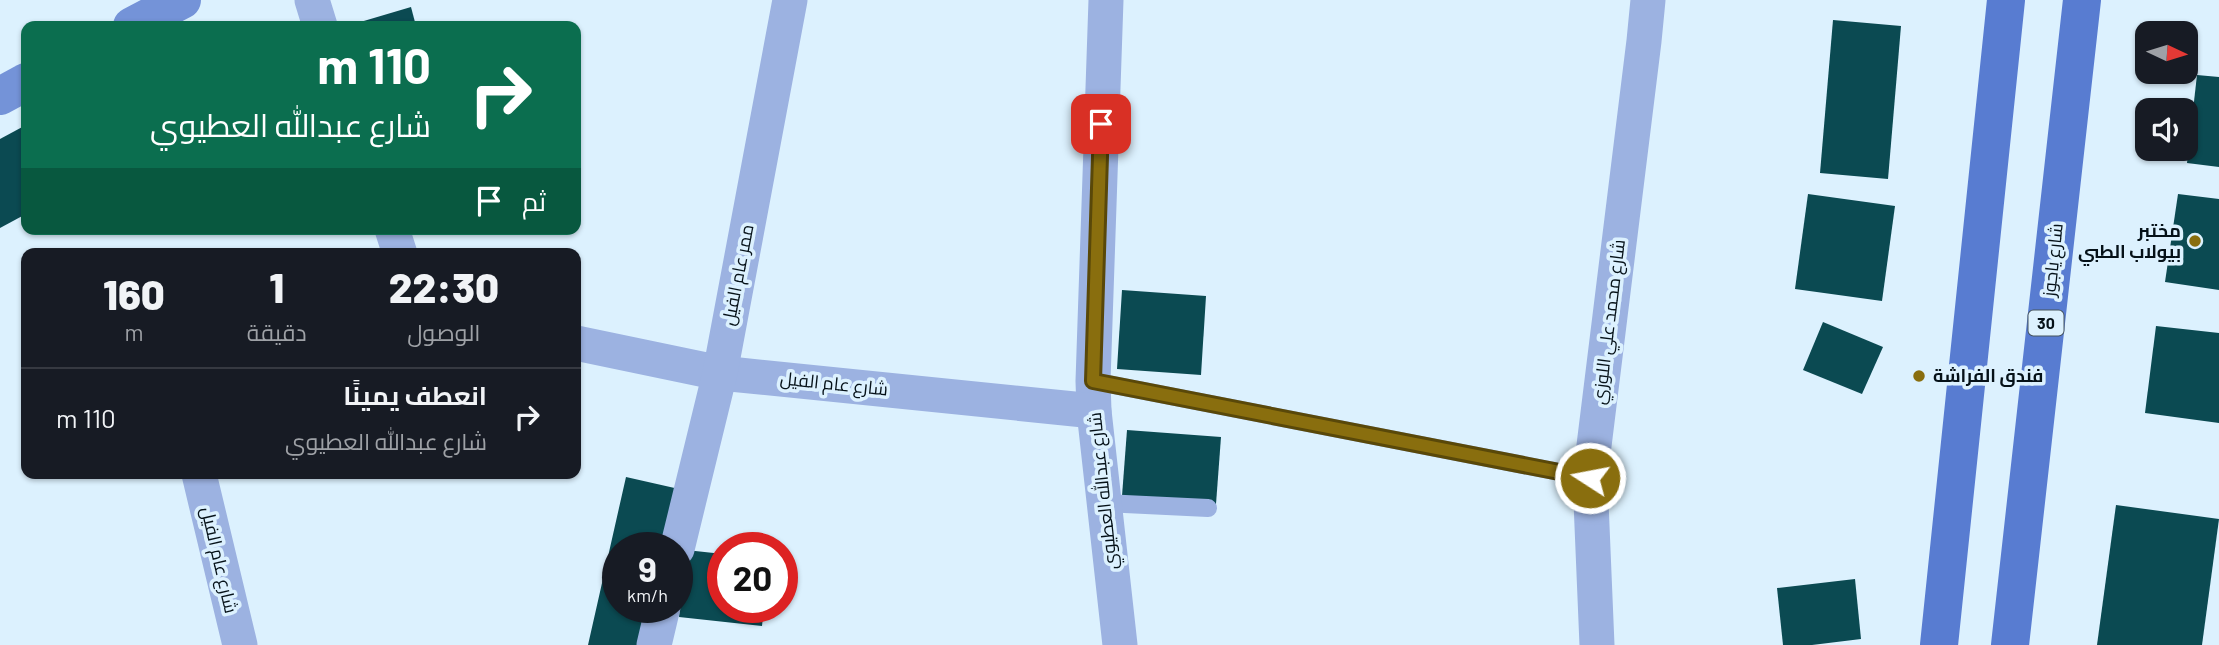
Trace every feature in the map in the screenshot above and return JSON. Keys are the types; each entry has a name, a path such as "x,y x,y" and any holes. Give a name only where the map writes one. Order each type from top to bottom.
{"main road":[{"path":"1939,645 2006,0"},
{"name":"شارع ياجوز","path":"2010,645 2082,0"}],"street":[{"path":"142,21 182,0"},
{"path":"312,0 318,21"},
{"name":"ممر عام الفيل","path":"681,532 720,373 790,0"},
{"name":"شارع عبدالله العطيوي","path":"1106,0 1094,396 1120,645"},
{"name":"شارع محمد علي اللوزي","path":"1597,645 1590,478 1648,0"},
{"path":"0,96 21,85"},
{"name":"شارع عام الفيل","path":"581,344 720,373 1094,396"},
{"name":"شارع عام الفيل","path":"200,479 240,645"},
{"path":"654,645 659,623"}],"lane":[{"path":"1094,396 1590,478"},
{"path":"1104,503 1208,508"}],"building":[{"path":"411,7 415,21 364,21"},
{"path":"1833,20 1901,26 1888,179 1820,173"},
{"path":"2198,75 2219,77 2219,167 2187,163 2198,161 2198,98 2194,98"},
{"path":"21,128 21,217 0,228 0,139"},
{"path":"1808,194 1895,206 1882,301 1795,289"},
{"name":"مختبر بيولاب الطبي","path":"2178,194 2219,199 2219,290 2165,282"},
{"path":"1122,290 1206,296 1201,375 1117,369"},
{"path":"1823,322 1883,347 1862,394 1803,370"},
{"path":"2156,326 2219,333 2219,423 2145,413"},
{"path":"1127,430 1221,437 1216,504 1122,496"},
{"path":"626,477 679,489 670,532 614,532"},
{"path":"2116,505 2219,519 2202,645 2097,645"},
{"path":"693,551 707,552 707,620 693,619"},
{"path":"1855,579 1861,639 1812,645 1783,645 1777,588"},
{"path":"602,583 602,623 649,623 644,645 588,645"},
{"path":"734,623 762,623 762,626"}],"place":[{"name":"مختبر بيولاب الطبي","path":"2195,241"},
{"name":"فندق الفراشة","path":"1919,376"}],"route":[{"path":"1101,124 1093,381 1590,478"}]}
